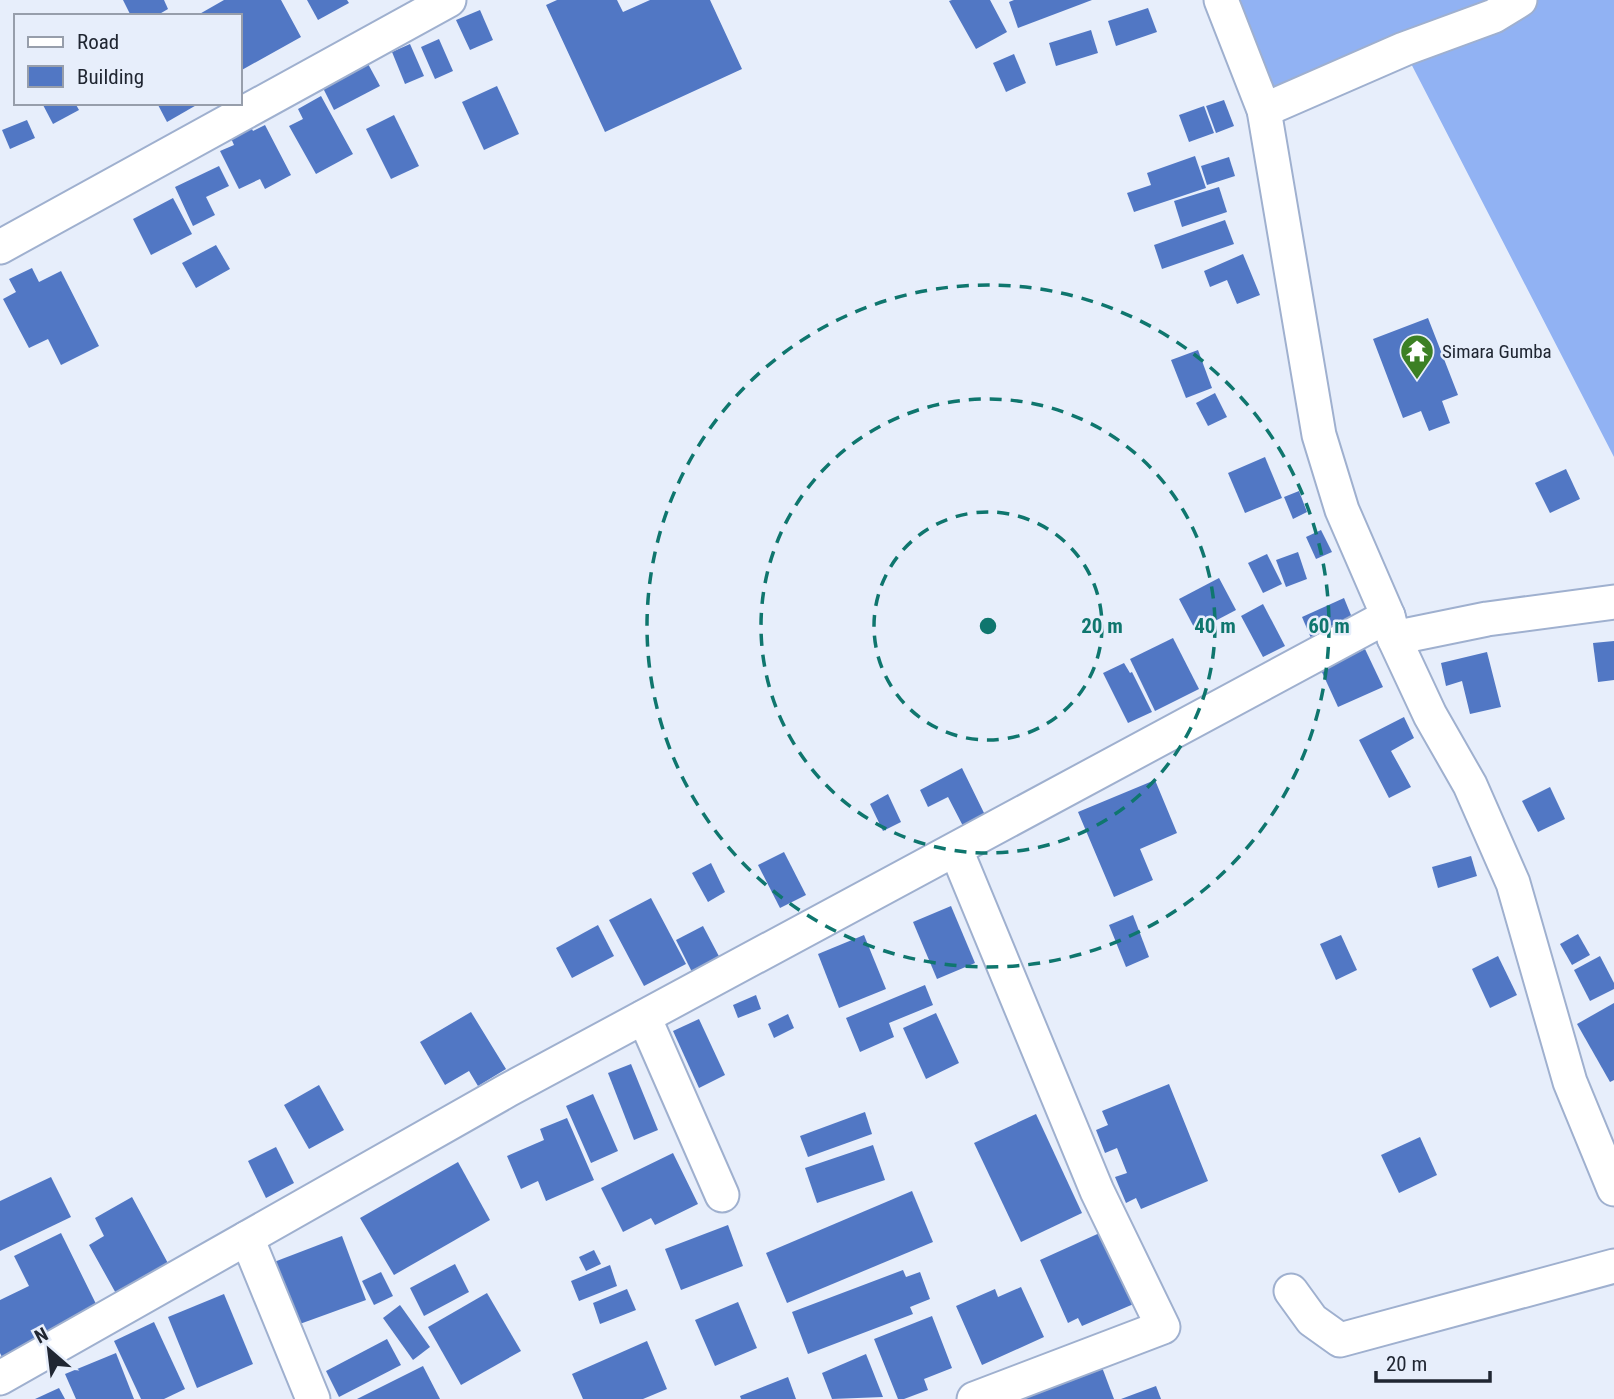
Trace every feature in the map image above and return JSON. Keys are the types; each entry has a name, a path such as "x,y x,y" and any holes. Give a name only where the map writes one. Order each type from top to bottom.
{"street":[{"path":"0,247 450,0"},
{"path":"1220,0 1264,110 1320,435 1342,510 1430,715 1470,785 1513,883 1570,1082 1614,1189"},
{"path":"1264,110 1404,49 1494,16 1520,0"},
{"path":"0,1378 509,1090 644,1017 956,850 1391,627 1487,619 1614,602"},
{"path":"956,850 1097,1191 1163,1327 974,1399"},
{"path":"644,1017 722,1195"},
{"path":"247,1238 313,1399"},
{"path":"1291,1291 1312,1320 1340,1340 1614,1266"}],"shaded area":[{"path":"1221,0 1614,0 1614,457 1404,50 1264,110"}],"building":[{"path":"123,0 164,0 168,9 159,14 130,14"},
{"path":"224,0 281,0 301,37 242,70 242,14 200,14"},
{"path":"307,0 347,0 349,3 318,20"},
{"path":"557,0 617,0 623,12 650,0 710,0 742,69 605,132 546,5"},
{"path":"990,0 1007,32 976,49 949,1"},
{"path":"1092,0 1018,28 1009,2"},
{"path":"1148,8 1157,32 1116,46 1108,21"},
{"path":"480,10 493,40 470,50 456,20"},
{"path":"1091,30 1098,53 1056,66 1049,43"},
{"path":"439,39 453,71 435,79 421,47"},
{"path":"410,44 424,76 405,84 392,52"},
{"path":"1014,54 1026,83 1006,92 993,63"},
{"path":"367,62 380,86 334,110 322,86"},
{"path":"497,86 519,134 484,150 462,102"},
{"path":"321,96 353,154 316,174 289,126 303,119 298,109"},
{"path":"1224,100 1234,126 1216,133 1206,106"},
{"path":"43,105 76,105 79,110 53,124"},
{"path":"158,105 197,105 167,122"},
{"path":"1204,106 1214,133 1189,142 1179,115"},
{"path":"394,115 419,166 391,179 366,129"},
{"path":"27,120 35,138 10,149 2,130"},
{"path":"250,125 253,131 265,125 291,175 265,189 260,179 239,189 220,151 234,145 230,136"},
{"path":"1195,156 1206,188 1134,212 1127,193 1151,185 1147,173"},
{"path":"1229,157 1235,176 1207,185 1201,166"},
{"path":"219,166 229,186 206,197 215,215 193,226 175,187"},
{"path":"1219,187 1227,212 1182,227 1174,201"},
{"path":"173,198 192,234 151,255 133,219"},
{"path":"1225,220 1234,244 1162,269 1154,245"},
{"path":"216,245 230,269 196,288 182,263"},
{"path":"1243,254 1260,295 1237,304 1227,280 1210,287 1204,271"},
{"path":"32,268 39,282 61,271 99,346 61,365 48,339 29,348 3,299 16,292 9,279"},
{"path":"1428,318 1458,395 1442,401 1450,423 1429,431 1421,411 1403,418 1373,339"},
{"path":"1198,350 1212,388 1186,398 1171,360"},
{"path":"1215,393 1227,417 1208,426 1196,403"},
{"path":"1265,457 1282,498 1245,513 1228,473"},
{"path":"1566,469 1580,499 1550,513 1535,483"},
{"path":"1299,491 1307,512 1293,519 1284,497"},
{"path":"1321,530 1332,552 1316,559 1306,537"},
{"path":"1298,552 1307,579 1286,587 1276,560"},
{"path":"1267,554 1282,584 1263,593 1248,563"},
{"path":"1219,578 1236,610 1196,631 1179,599"},
{"path":"1344,598 1353,620 1311,638 1302,617"},
{"path":"1263,604 1285,646 1263,657 1241,616"},
{"path":"1173,638 1199,689 1155,711 1130,659"},
{"path":"1614,641 1614,680 1598,682 1593,643"},
{"path":"1365,649 1383,687 1338,707 1321,670"},
{"path":"1487,652 1501,707 1470,714 1462,681 1446,686 1441,663"},
{"path":"1124,663 1130,673 1132,672 1152,712 1128,723 1103,673"},
{"path":"1404,717 1414,738 1391,751 1411,787 1389,798 1359,740"},
{"path":"962,768 985,815 963,826 948,797 928,807 920,790"},
{"path":"1155,780 1177,833 1140,849 1153,880 1114,897 1078,812"},
{"path":"1550,787 1565,819 1538,832 1522,801"},
{"path":"888,794 901,822 883,831 870,804"},
{"path":"784,852 806,895 780,908 758,865"},
{"path":"1471,856 1477,876 1438,888 1432,867"},
{"path":"711,863 725,892 708,902 692,873"},
{"path":"651,898 686,964 644,986 609,920"},
{"path":"951,906 975,963 937,979 913,922"},
{"path":"1133,915 1149,957 1126,967 1109,925"},
{"path":"598,925 614,956 572,978 556,948"},
{"path":"703,926 722,962 694,976 676,940"},
{"path":"1578,934 1590,955 1572,965 1560,944"},
{"path":"864,935 886,989 839,1008 818,954"},
{"path":"1341,935 1357,970 1336,980 1320,944"},
{"path":"1498,956 1517,995 1490,1008 1472,969"},
{"path":"1600,956 1614,983 1614,989 1590,1001 1574,970"},
{"path":"925,985 933,1005 889,1023 894,1037 860,1052 846,1018"},
{"path":"756,995 761,1009 738,1018 733,1005"},
{"path":"1614,1003 1614,1080 1610,1082 1577,1024"},
{"path":"471,1012 506,1069 478,1086 469,1071 445,1085 420,1042"},
{"path":"936,1013 959,1063 926,1079 903,1028"},
{"path":"788,1014 794,1028 774,1038 768,1024"},
{"path":"699,1019 725,1075 699,1088 673,1031"},
{"path":"631,1064 658,1130 634,1140 608,1073"},
{"path":"1169,1084 1208,1181 1141,1209 1136,1198 1126,1203 1115,1177 1127,1173 1117,1148 1105,1153 1096,1130 1108,1125 1102,1111"},
{"path":"319,1085 344,1130 309,1149 284,1105"},
{"path":"593,1094 618,1151 591,1163 566,1106"},
{"path":"865,1112 872,1134 808,1157 800,1136"},
{"path":"1036,1114 1082,1213 1021,1242 974,1143"},
{"path":"567,1118 594,1180 546,1201 538,1181 521,1189 507,1156 544,1140 540,1129"},
{"path":"1420,1137 1437,1175 1399,1193 1381,1155"},
{"path":"873,1145 885,1180 817,1203 805,1168"},
{"path":"276,1147 294,1183 266,1198 248,1161"},
{"path":"673,1153 698,1204 655,1225 651,1218 623,1232 601,1188"},
{"path":"458,1162 490,1220 394,1275 360,1218"},
{"path":"51,1177 71,1217 0,1251 0,1201"},
{"path":"912,1191 933,1242 787,1303 766,1253"},
{"path":"132,1197 170,1267 118,1297 89,1245 104,1236 95,1218"},
{"path":"728,1225 743,1266 681,1290 665,1249"},
{"path":"1104,1231 1136,1303 1082,1326 1078,1318 1068,1323 1040,1260"},
{"path":"61,1233 99,1310 3,1359 0,1353 0,1300 29,1286 14,1256"},
{"path":"342,1236 366,1300 297,1325 274,1262"},
{"path":"594,1250 601,1264 586,1271 579,1257"},
{"path":"455,1264 469,1292 424,1316 410,1288"},
{"path":"610,1265 617,1286 579,1301 571,1281"},
{"path":"903,1270 906,1277 920,1272 930,1299 910,1307 913,1314 808,1354 792,1312"},
{"path":"381,1272 393,1296 374,1305 362,1281"},
{"path":"1021,1287 1044,1337 982,1365 956,1306 995,1289 998,1297"},
{"path":"627,1289 636,1310 600,1324 593,1303"},
{"path":"487,1293 521,1351 461,1385 428,1327"},
{"path":"224,1294 253,1364 197,1388 168,1317"},
{"path":"738,1302 757,1348 715,1366 695,1320"},
{"path":"400,1305 430,1347 413,1360 383,1318"},
{"path":"932,1316 952,1368 924,1379 928,1390 898,1399 874,1339"},
{"path":"154,1322 185,1389 164,1399 141,1399 114,1341"},
{"path":"387,1339 401,1365 339,1397 326,1371"},
{"path":"647,1341 667,1389 643,1399 583,1399 572,1374"},
{"path":"116,1353 134,1399 76,1399 65,1374"},
{"path":"866,1354 883,1397 832,1399 822,1373"},
{"path":"1100,1362 1114,1399 1016,1399"},
{"path":"423,1366 440,1399 357,1399"},
{"path":"788,1377 796,1399 741,1399 740,1396"},
{"path":"1156,1386 1161,1399 1121,1399"},
{"path":"59,1388 65,1399 35,1399"}],"place":[{"name":"Simara Gumba","path":"1417,381"}]}
